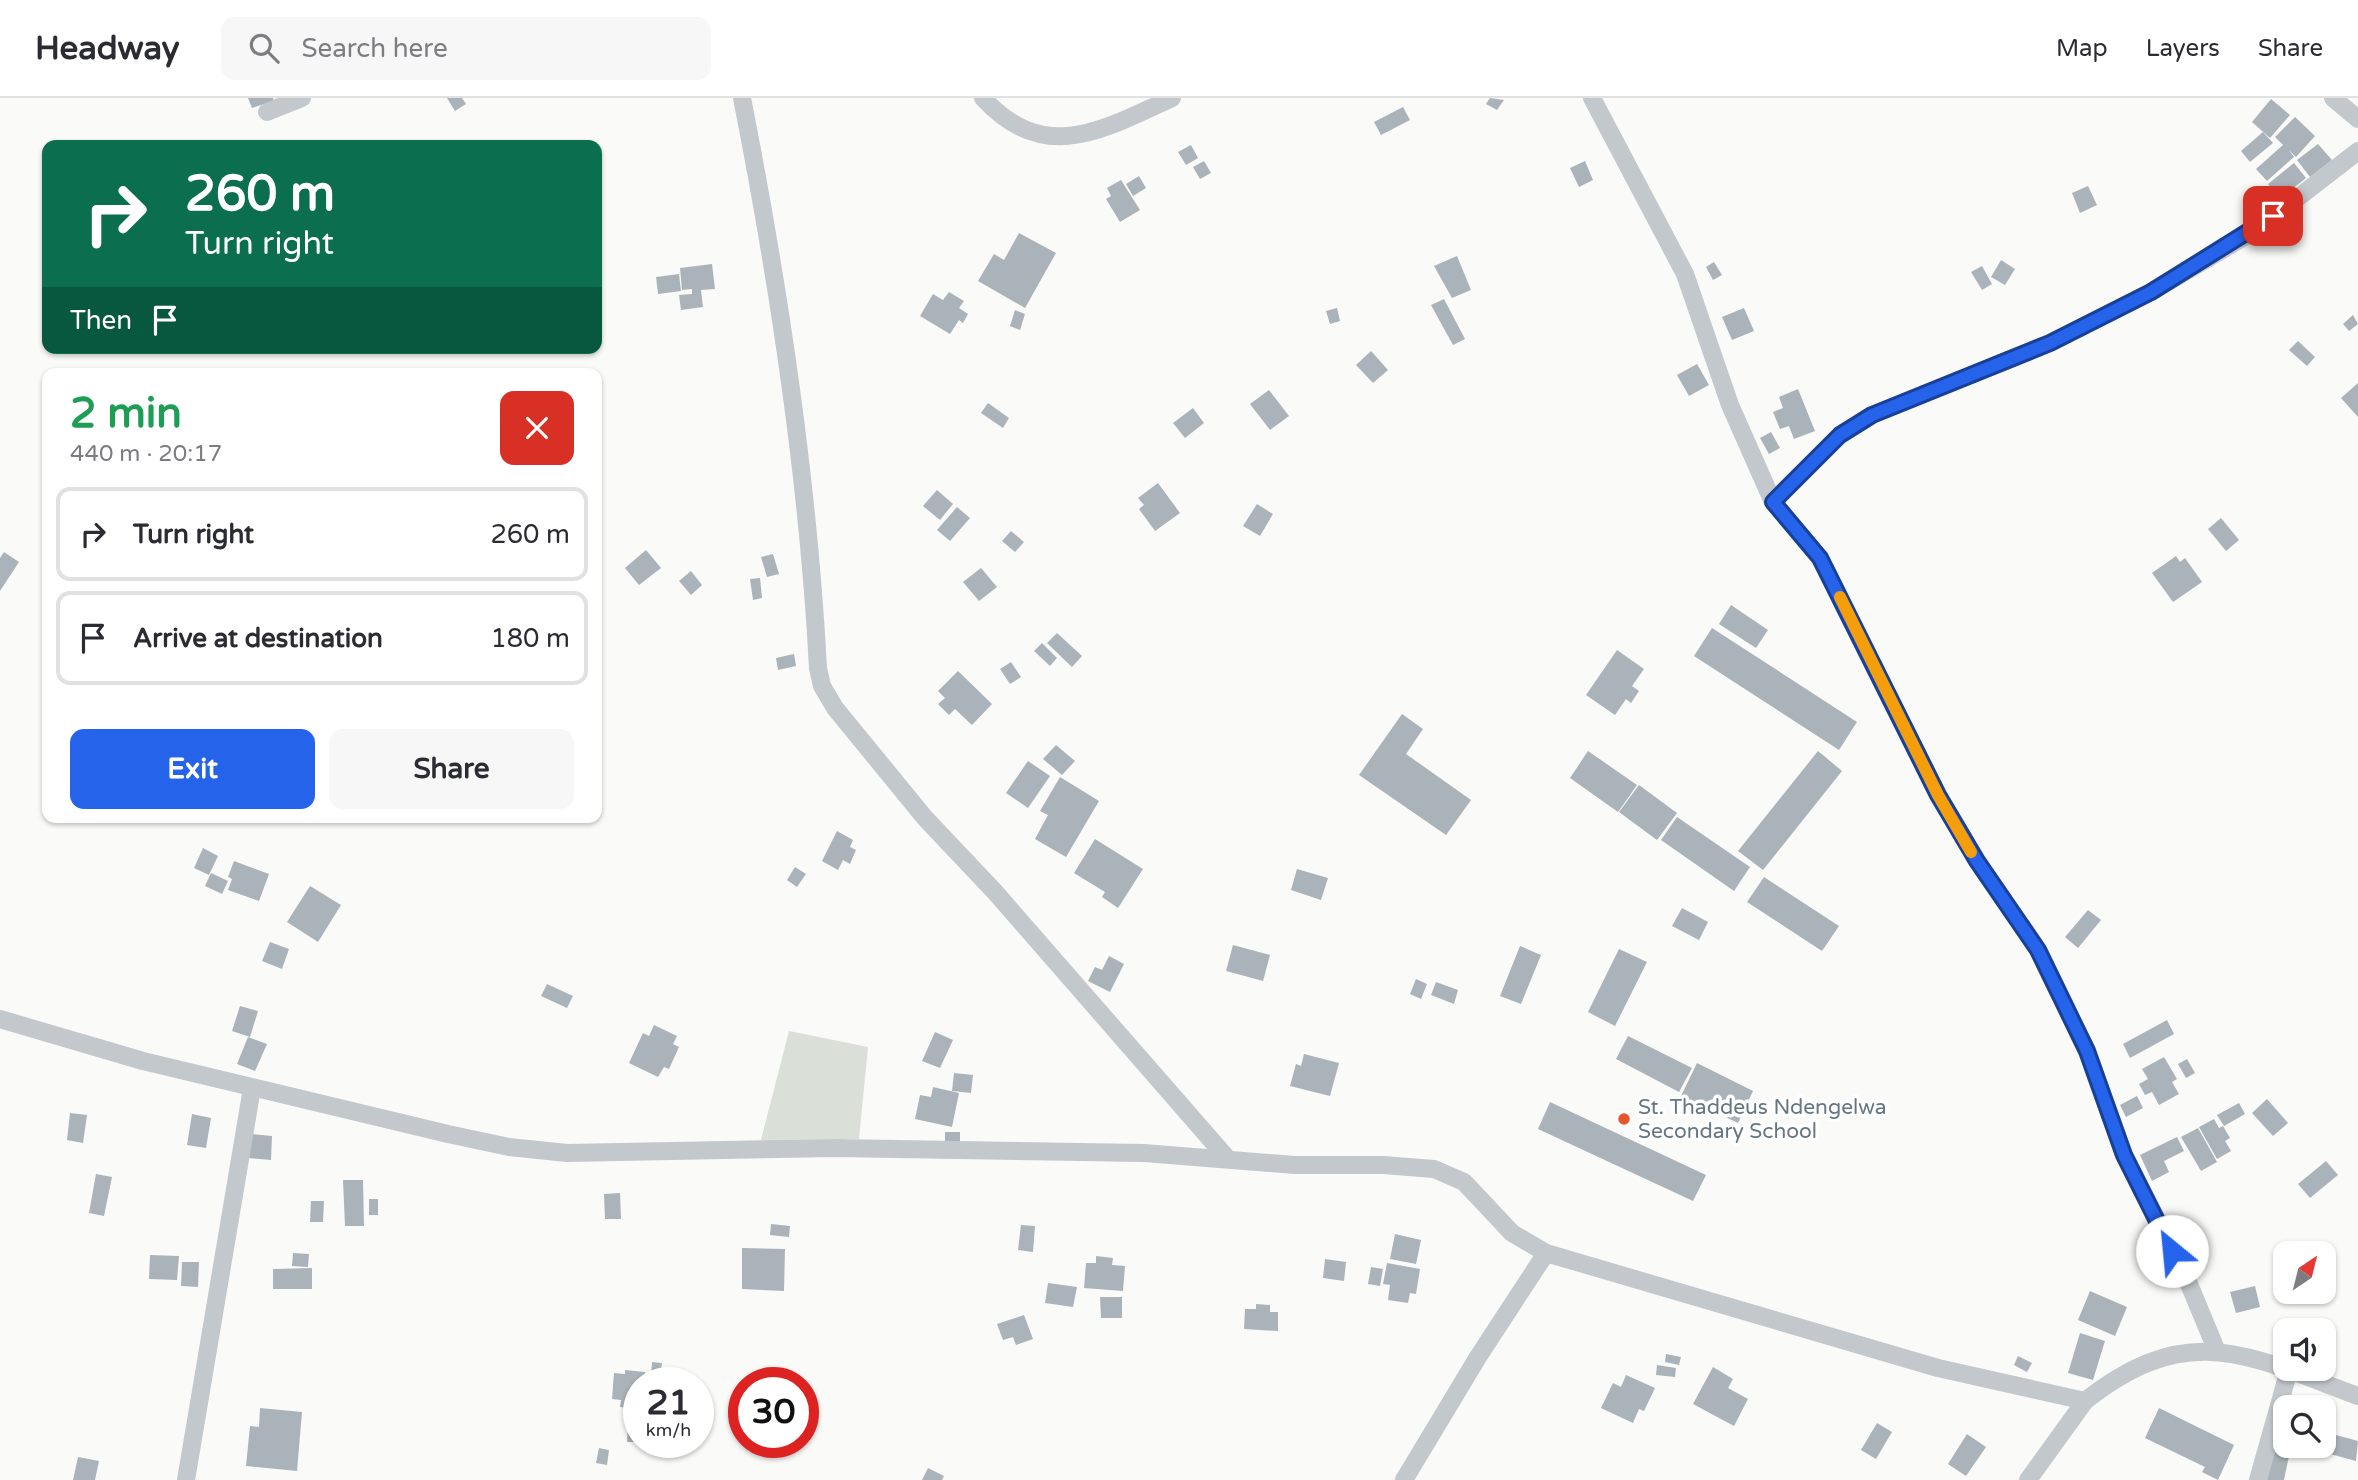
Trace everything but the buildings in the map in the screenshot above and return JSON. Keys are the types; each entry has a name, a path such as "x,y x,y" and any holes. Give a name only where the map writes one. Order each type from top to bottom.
{"street":[{"path":"267,112 302,98"},
{"path":"742,98 777,284 796,425 822,686 858,739 925,818 996,892 1227,1158"},
{"path":"983,98 1005,119 1028,132 1066,138 1136,114 1172,98"},
{"path":"1592,98 1685,274 1730,405 1773,502 1820,558 1938,795 1977,861 2038,950 2087,1051 2124,1155 2184,1272 2216,1349"},
{"path":"2333,98 2358,119"},
{"path":"1773,502 1840,435 1872,415 2050,343 2151,292 2256,230 2358,151"},
{"path":"0,1019 143,1061 448,1135 509,1147 567,1153 835,1148 1144,1153 1295,1165 1383,1165 1434,1169 1464,1182 1512,1233 1546,1254 1938,1368 2085,1401"},
{"path":"186,1480 252,1088"},
{"path":"1404,1480 1478,1357 1546,1254"},
{"path":"2028,1480 2085,1401 2116,1377 2154,1358 2216,1349 2273,1365"},
{"path":"2258,1480 2286,1381"},
{"path":"2318,1381 2358,1396"}],"shaded area":[{"path":"789,1031 868,1047 859,1139 761,1140"}],"slow traffic":[{"path":"1840,597 1938,795 1971,852"}],"place":[{"name":"St. Thaddeus Ndengelwa Secondary School","path":"1624,1119"}],"route":[{"path":"2172,1251 2124,1155 2087,1051 2038,950 1977,861 1938,795 1820,558 1773,502 1840,435 1872,415 1905,399 2050,343 2151,292 2256,230 2273,216"}]}
